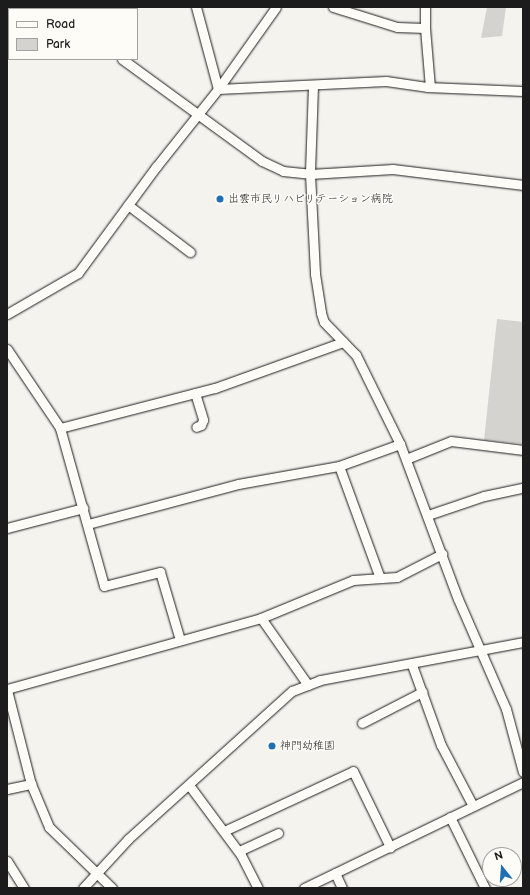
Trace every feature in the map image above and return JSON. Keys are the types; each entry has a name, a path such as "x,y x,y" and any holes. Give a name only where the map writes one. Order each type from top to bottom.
{"street":[{"path":"196,7 218,89"},
{"path":"7,314 78,273 128,205 218,89 276,7"},
{"path":"333,7 397,27 425,28"},
{"path":"425,7 425,28 430,87"},
{"path":"123,60 197,116 262,161 283,171 310,174 393,169 523,185"},
{"path":"218,89 313,86 386,81 430,87 523,92"},
{"path":"313,86 310,174 315,274 321,313 324,322 356,355 400,444 428,515 458,599 520,745 523,772"},
{"path":"128,205 190,252"},
{"path":"60,428 195,393 343,342"},
{"path":"7,349 60,428 88,524 104,586 160,572 180,640"},
{"path":"195,393 203,420 201,425 196,427"},
{"path":"406,459 451,441 523,450"},
{"path":"88,524 238,484 339,466 400,444"},
{"path":"339,466 380,578"},
{"path":"428,515 484,496 523,488"},
{"path":"7,528 83,508"},
{"path":"112,888 98,872 49,827 30,784 7,689 261,618 353,580 397,577 442,554"},
{"path":"261,618 308,685"},
{"path":"83,888 128,839 292,691 320,680 412,665 523,642"},
{"path":"412,665 441,744 473,806"},
{"path":"362,723 422,692"},
{"path":"224,831 353,770 390,847"},
{"path":"304,888 523,782"},
{"path":"7,789 30,784"},
{"path":"189,785 239,852 258,888"},
{"path":"450,817 485,888"},
{"path":"239,852 278,833"},
{"path":"7,861 24,888"},
{"path":"335,873 342,888"}],"green space":[{"path":"487,7 506,7 502,36 481,38"},
{"path":"497,319 523,322 523,444 484,440"}],"place":[{"name":"出雲市民リハビリテーション病院","path":"220,199"},
{"name":"神門幼稚園","path":"272,746"}]}
